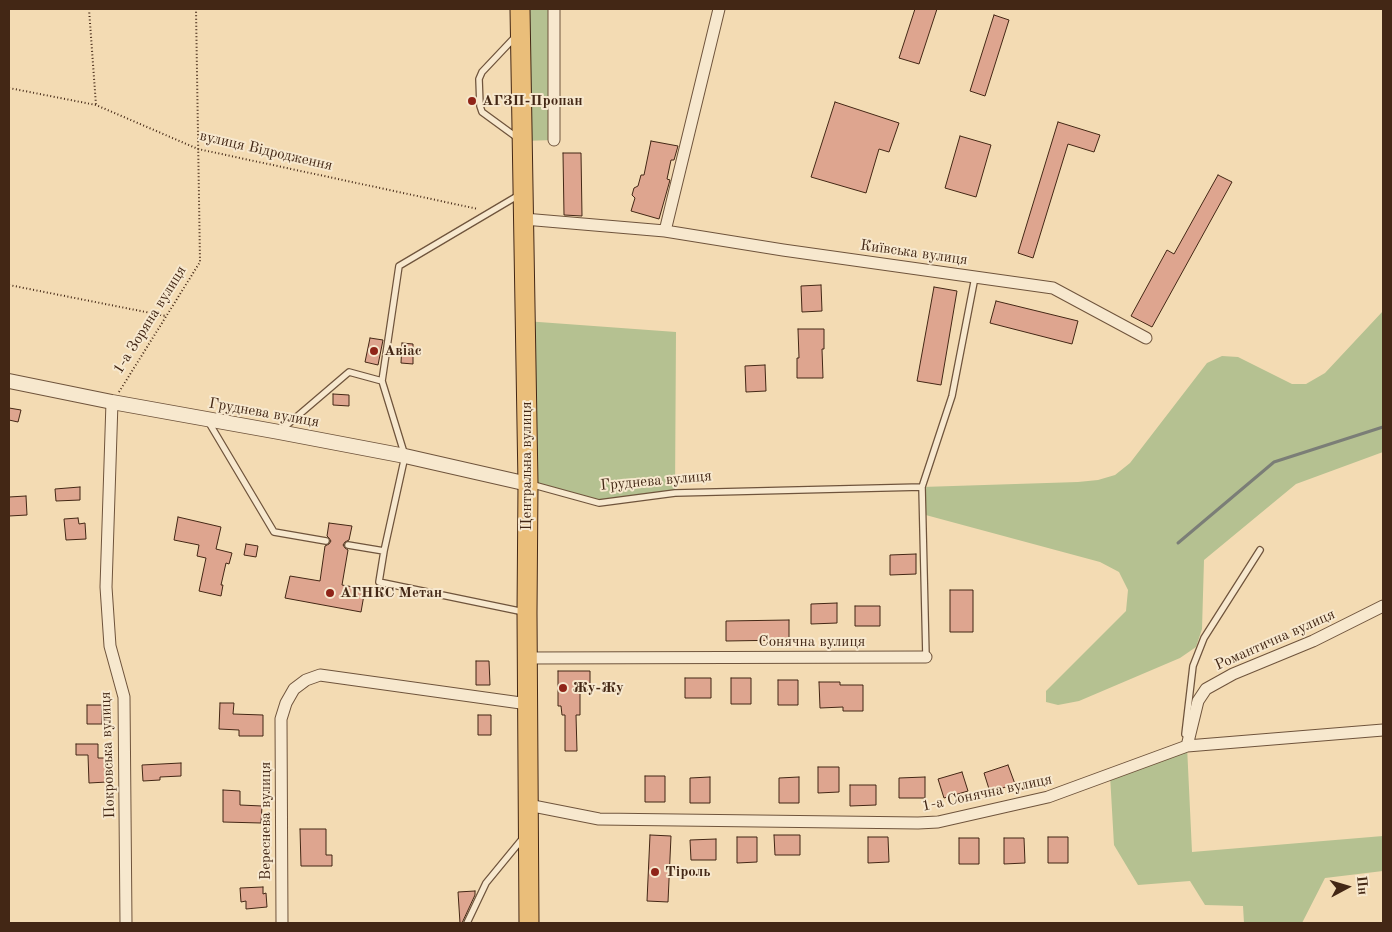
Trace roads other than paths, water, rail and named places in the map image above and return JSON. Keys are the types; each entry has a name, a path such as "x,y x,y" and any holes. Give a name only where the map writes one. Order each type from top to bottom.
{"highway":[{"name":"Центральна вулиця","path":"520,9 528,484 529,923"}],"street":[{"path":"554,9 554,140"},
{"path":"665,231 719,9"},
{"name":"Київська вулиця","path":"524,219 665,231 783,250 1054,288 1146,338"},
{"name":"Груднева вулиця","path":"9,381 405,456 528,484"},
{"name":"Покровська вулиця","path":"112,402 106,587 110,646 124,697 126,923"},
{"name":"Романтична вулиця","path":"1187,746 1198,701 1206,688 1233,674 1313,641 1383,606"},
{"name":"Сонячна вулиця","path":"527,658 926,657"},
{"name":"Вереснева вулиця","path":"282,923 281,719 286,703 294,689 306,680 320,675 528,704"},
{"name":"1-а Сонячна вулиця","path":"528,805 599,819 938,822 1048,797 1187,746 1383,730"}],"lane":[{"path":"521,30 482,72 479,79 482,112 523,141"},
{"path":"523,193 399,266 382,381 405,456 378,582 527,613"},
{"path":"922,486 952,396 975,277"},
{"path":"279,432 349,372 382,381"},
{"path":"207,419 274,532 326,542"},
{"name":"Груднева вулиця","path":"528,484 599,503 675,493 922,486"},
{"name":"Сонячна вулиця","path":"922,486 926,657"},
{"path":"348,545 384,551"},
{"path":"1187,746 1184,738 1194,666 1204,638 1260,550"},
{"path":"466,923 486,883 528,832"}],"waterway":[{"path":"1178,543 1274,462 1383,427"}],"place":[{"name":"АГЗП-Пропан","path":"472,101"},
{"name":"Авіас","path":"374,351"},
{"name":"АГНКС Метан","path":"330,593"},
{"name":"Жу-Жу","path":"563,688"},
{"name":"Тіроль","path":"655,872"}]}
